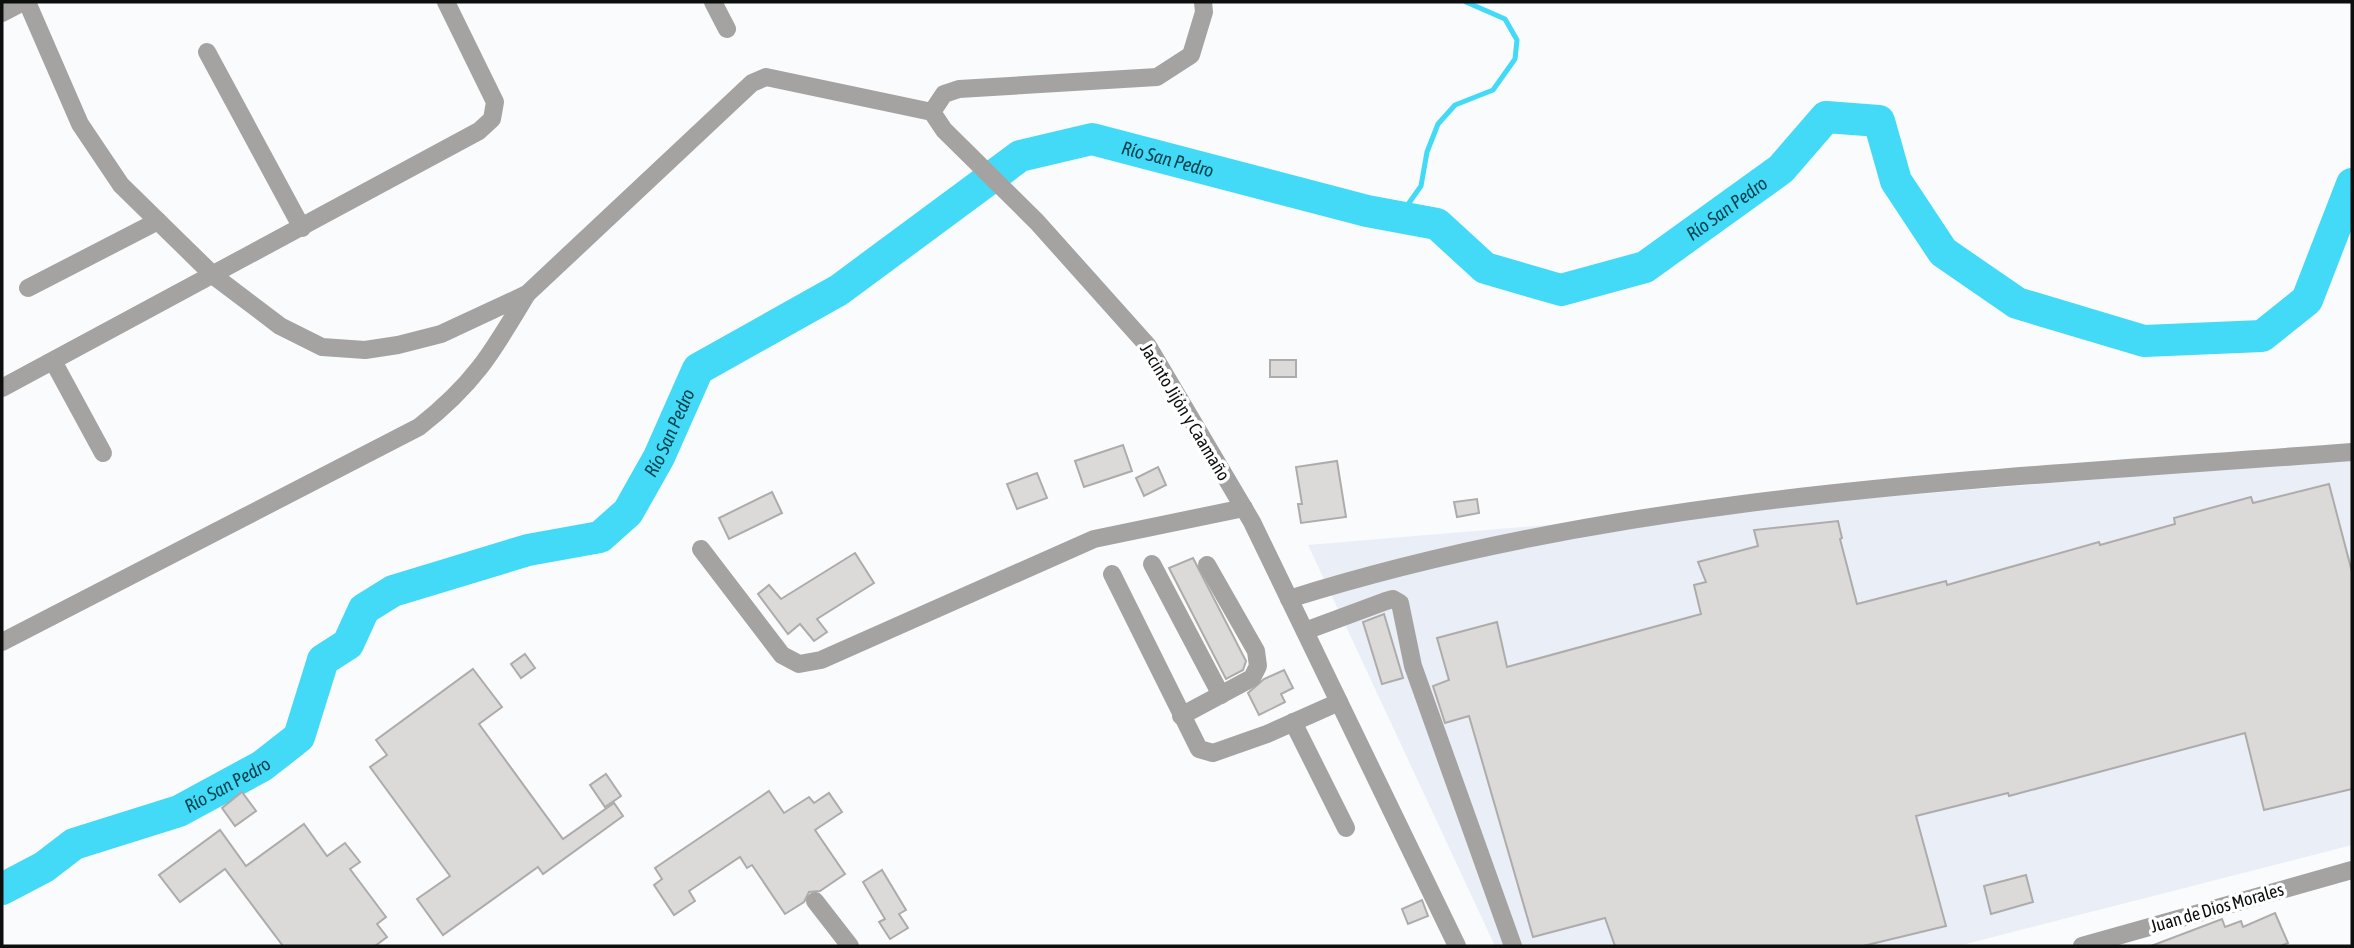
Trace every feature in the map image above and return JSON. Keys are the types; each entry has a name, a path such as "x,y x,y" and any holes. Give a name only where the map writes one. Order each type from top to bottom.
{"street":[{"path":"2,13 25,2 80,124 121,185 214,276 280,326 321,347 365,350 441,334 527,294"},
{"path":"2,388 479,131 492,119 495,102 446,2"},
{"path":"713,2 727,29"},
{"path":"2,642 419,427 455,399 486,363 527,294 752,83 766,77 932,112 944,94 959,89 1157,77 1191,55 1205,12 1203,2"},
{"path":"208,52 302,228"},
{"name":"Jacinto Jijón y Caamaño","path":"932,112 944,130 1037,222 1148,346 1244,508 1457,946"},
{"path":"29,288 158,221"},
{"path":"53,360 103,453"},
{"path":"1289,599 1417,560 1553,534 1823,492 2352,452"},
{"path":"701,549 782,655 799,664 821,660 1094,539 1244,508"},
{"path":"1152,564 1221,695"},
{"path":"1181,716 1252,678 1258,666 1256,651 1207,565"},
{"path":"1112,574 1199,749 1213,753 1339,702"},
{"path":"1305,631 1386,601 1393,599 1400,603 1413,666 1513,946"},
{"path":"1293,722 1346,828"},
{"name":"Juan de Dios Morales","path":"2082,946 2352,870"},
{"path":"815,901 850,946"}],"shaded area":[{"path":"2352,458 2352,845 1958,946 1495,946 1308,545"}],"building":[{"path":"1270,360 1296,360 1296,377 1270,377"},
{"path":"1123,445 1132,471 1084,487 1075,461"},
{"path":"1337,461 1346,517 1301,523 1298,504 1302,504 1296,467"},
{"path":"1158,467 1166,485 1144,496 1136,478"},
{"path":"1037,473 1047,498 1017,509 1007,484"},
{"path":"2329,484 2352,572 2352,789 2264,810 2245,733 2009,796 2008,793 1916,816 1946,926 1863,946 1615,946 1605,918 1533,937 1469,716 1445,723 1433,686 1449,680 1437,638 1497,622 1507,667 1701,614 1694,585 1706,582 1698,562 1758,546 1754,530 1838,521 1857,604 1946,581 1947,585 2099,542 2100,545 2175,524 2174,518 2251,497 2253,503"},
{"path":"772,492 782,513 729,539 719,518"},
{"path":"1477,499 1479,513 1457,517 1454,502"},
{"path":"855,553 874,583 817,619 827,632 814,641 800,624 788,634 758,594 769,585 781,599"},
{"path":"1193,558 1246,661 1243,670 1226,679 1169,568"},
{"path":"1384,614 1403,678 1382,684 1363,622"},
{"path":"525,654 535,668 521,678 511,664"},
{"path":"473,669 502,707 479,724 563,839 614,803 623,816 543,874 538,867 443,935 417,899 450,876 370,767 387,755 376,740"},
{"path":"1284,670 1293,688 1281,694 1285,702 1259,715 1248,693 1264,679"},
{"path":"606,774 621,796 605,807 590,785"},
{"path":"769,791 784,813 809,797 814,803 829,793 842,812 815,830 845,874 820,891 809,892 804,902 785,914 752,865 747,868 740,857 689,891 695,901 674,915 654,885 662,879 655,868"},
{"path":"242,792 256,811 235,826 222,808"},
{"path":"304,824 327,856 345,843 360,862 350,869 386,917 377,924 387,937 375,946 283,946 225,869 180,902 159,875 220,830 246,866"},
{"path":"882,870 906,910 899,914 908,928 890,939 879,922 885,919 863,882"},
{"path":"2026,875 2033,902 1991,914 1984,886"},
{"path":"1422,900 1428,916 1408,924 1402,909"},
{"path":"2275,913 2288,943 2281,946 2151,946 2222,919 2225,927 2241,921 2243,927"}],"waterway":[{"path":"1399,217 1421,186 1427,152 1438,124 1455,105 1493,90 1515,59 1517,40 1505,19 1466,2"},
{"name":"Río San Pedro","path":"2,889 44,867 74,844 179,811 262,766 299,737 323,660 348,644 364,609 393,591 528,550 600,537 628,512 659,457 698,369 839,290 1020,156 1092,139 1367,211 1437,224 1485,268 1561,290 1645,267 1781,169 1826,117 1879,121 1896,181 1943,252 2017,303 2144,341 2262,336 2307,300 2352,184"}]}
